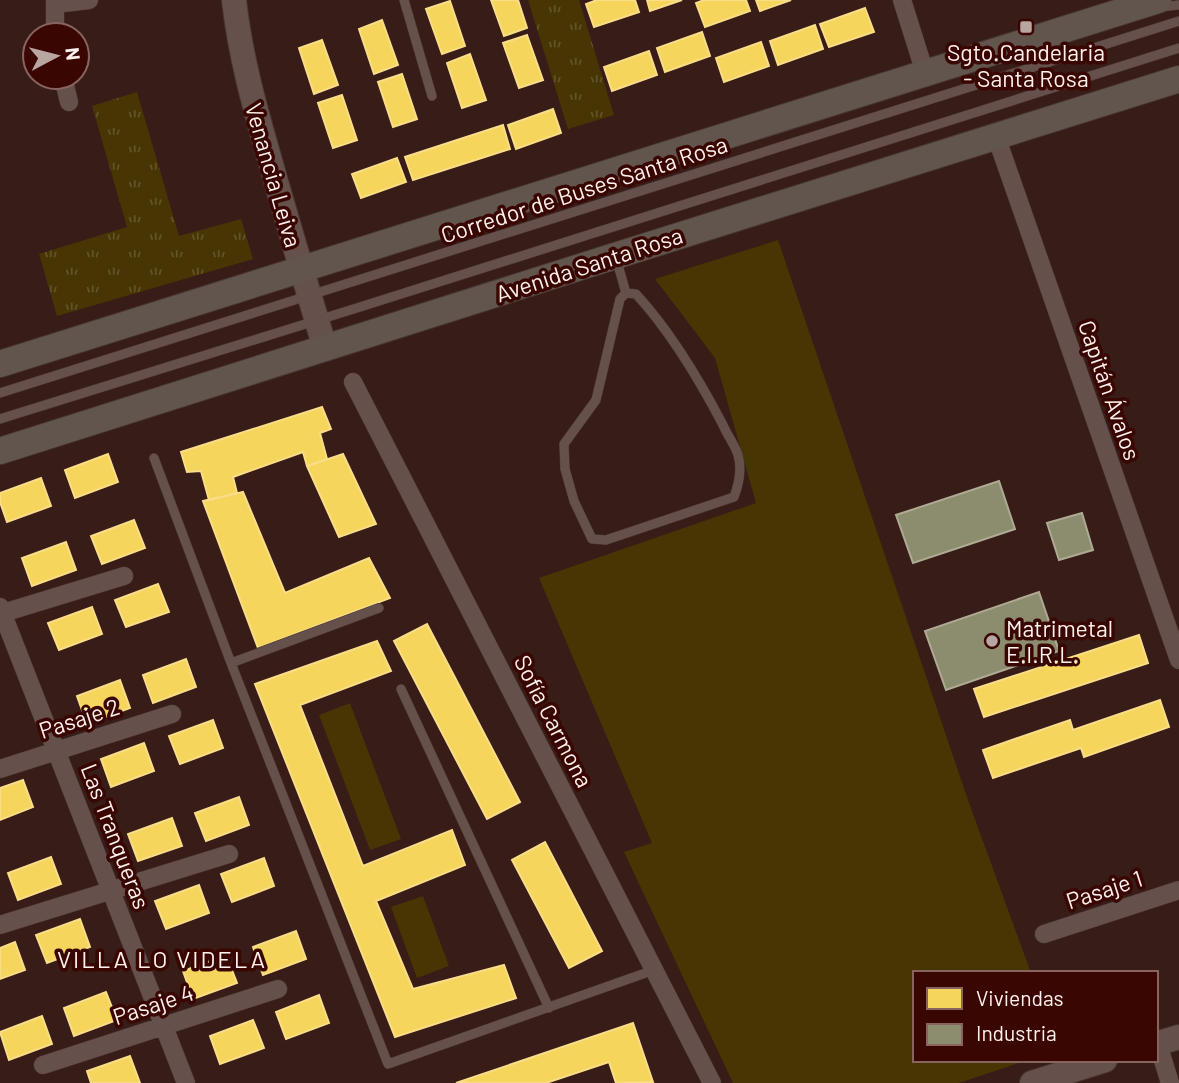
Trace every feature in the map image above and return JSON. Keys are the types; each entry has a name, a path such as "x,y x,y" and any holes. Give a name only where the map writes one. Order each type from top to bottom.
{"main road":[{"path":"0,365 1158,0"},
{"name":"Avenida Santa Rosa","path":"0,451 1179,79"}],"street":[{"path":"55,21 55,2 89,0"},
{"name":"Venancia Leiva","path":"234,0 251,92 325,348"},
{"path":"902,0 925,73"},
{"path":"66,91 69,102"},
{"name":"Capitán Ávalos","path":"996,136 1179,660"},
{"name":"Sofía Carmona","path":"353,382 712,1083"},
{"path":"1,612 124,576"},
{"name":"Las Tranqueras","path":"1,612 186,1083"},
{"name":"Pasaje 2","path":"0,769 172,714"},
{"path":"0,925 229,853"},
{"name":"Pasaje 1","path":"1044,934 1179,890"},
{"name":"Pasaje 4","path":"43,1065 278,989"},
{"path":"1164,1042 1170,1083"},
{"path":"1032,1083 1099,1062"}],"lane":[{"path":"404,0 432,96"},
{"path":"1120,12 1179,5"},
{"name":"Corredor de Buses Santa Rosa","path":"0,393 1179,21"},
{"name":"Corredor de Buses Santa Rosa","path":"0,419 1179,48"},
{"path":"615,256 626,293"},
{"path":"626,293 636,294 655,315 707,394 738,455 740,473 734,497 606,540 592,539 574,501 565,469 564,444 596,400 620,299 626,293"},
{"path":"154,458 388,1064 654,970"},
{"path":"231,663 379,608"},
{"path":"401,689 549,1008"}],"green space":[{"path":"528,0 579,0 614,115 568,129"},
{"path":"137,92 179,236 241,219 253,259 57,316 39,254 127,227 92,106"},
{"path":"778,240 968,800 1030,971 913,971 913,1062 1022,1062 959,1083 733,1083 624,852 652,843 539,578 756,503 715,358 655,279"},
{"path":"350,703 401,839 370,850 319,715"},
{"path":"423,896 449,966 417,978 391,907"}],"building: Viviendas":[{"path":"491,0 518,0 527,28 504,36"},
{"path":"597,0 635,0 639,12 594,27 586,4"},
{"path":"647,0 682,0 650,11"},
{"path":"704,0 746,0 750,11 705,27 696,3"},
{"path":"756,0 791,0 760,11"},
{"path":"450,1 465,46 442,54 426,9"},
{"path":"865,8 874,32 829,47 820,24"},
{"path":"382,20 398,65 374,74 359,29"},
{"path":"815,25 823,49 778,65 770,41"},
{"path":"702,32 710,56 665,72 657,48"},
{"path":"527,35 543,80 519,88 503,43"},
{"path":"322,40 338,85 314,94 299,48"},
{"path":"761,42 769,66 724,82 716,58"},
{"path":"649,51 657,75 612,91 604,67"},
{"path":"470,54 486,100 462,108 447,63"},
{"path":"402,74 417,119 393,127 378,82"},
{"path":"342,95 357,140 333,148 318,103"},
{"path":"553,109 561,133 516,149 508,125"},
{"path":"503,125 510,149 413,180 405,157"},
{"path":"397,158 406,182 361,198 352,174"},
{"path":"322,407 331,429 320,433 327,459 307,466 303,452 233,477 237,493 209,500 201,471 187,472 181,452"},
{"path":"108,454 118,482 75,498 65,470"},
{"path":"343,454 376,524 339,537 307,466"},
{"path":"41,478 51,506 7,522 0,502 0,493"},
{"path":"243,492 285,593 369,558 390,598 258,648 203,501"},
{"path":"134,520 145,548 102,564 91,536"},
{"path":"66,542 76,570 32,586 22,558"},
{"path":"158,584 169,612 126,627 115,600"},
{"path":"92,607 102,634 59,650 48,623"},
{"path":"427,624 520,802 487,819 394,641"},
{"path":"1139,635 1148,663 984,717 974,689"},
{"path":"377,641 391,671 300,705 363,866 452,830 465,865 376,901 413,989 504,965 516,998 395,1037 255,684"},
{"path":"186,659 196,687 153,703 143,675"},
{"path":"120,680 130,708 87,724 77,696"},
{"path":"1160,700 1169,727 1084,757 1081,748 993,778 983,750 1070,720 1073,730"},
{"path":"213,720 223,748 180,764 169,736"},
{"path":"144,743 154,771 111,787 101,759"},
{"path":"23,780 33,807 0,820 0,788"},
{"path":"239,797 249,825 206,841 195,813"},
{"path":"172,818 182,846 138,861 128,834"},
{"path":"545,842 602,951 569,968 512,860"},
{"path":"51,857 61,884 18,900 8,873"},
{"path":"264,858 274,886 232,902 221,874"},
{"path":"199,885 209,913 166,929 155,901"},
{"path":"80,919 90,947 47,963 36,935"},
{"path":"296,931 306,959 263,975 253,947"},
{"path":"15,942 25,970 0,979 0,948"},
{"path":"226,955 237,983 193,999 183,971"},
{"path":"106,992 117,1020 74,1036 64,1008"},
{"path":"319,995 329,1023 286,1039 276,1012"},
{"path":"42,1016 52,1044 9,1060 0,1032"},
{"path":"253,1020 264,1048 220,1064 210,1036"},
{"path":"633,1023 653,1082 616,1083 609,1062 546,1083 456,1083"},
{"path":"130,1056 140,1083 91,1083 87,1071"}],"building: Industria":[{"path":"999,481 1015,529 913,563 896,515"},
{"path":"1082,513 1093,550 1059,560 1047,523"},
{"name":"Matrimetal E.I.R.L.","path":"1039,592 1059,651 946,690 925,631"}],"place":[{"name":"Sgto.Candelaria - Santa Rosa","path":"1026,27"},
{"name":"Matrimetal E.I.R.L.","path":"992,641"}],"district":[{"name":"VILLA LO VIDELA","path":"162,958"}]}
